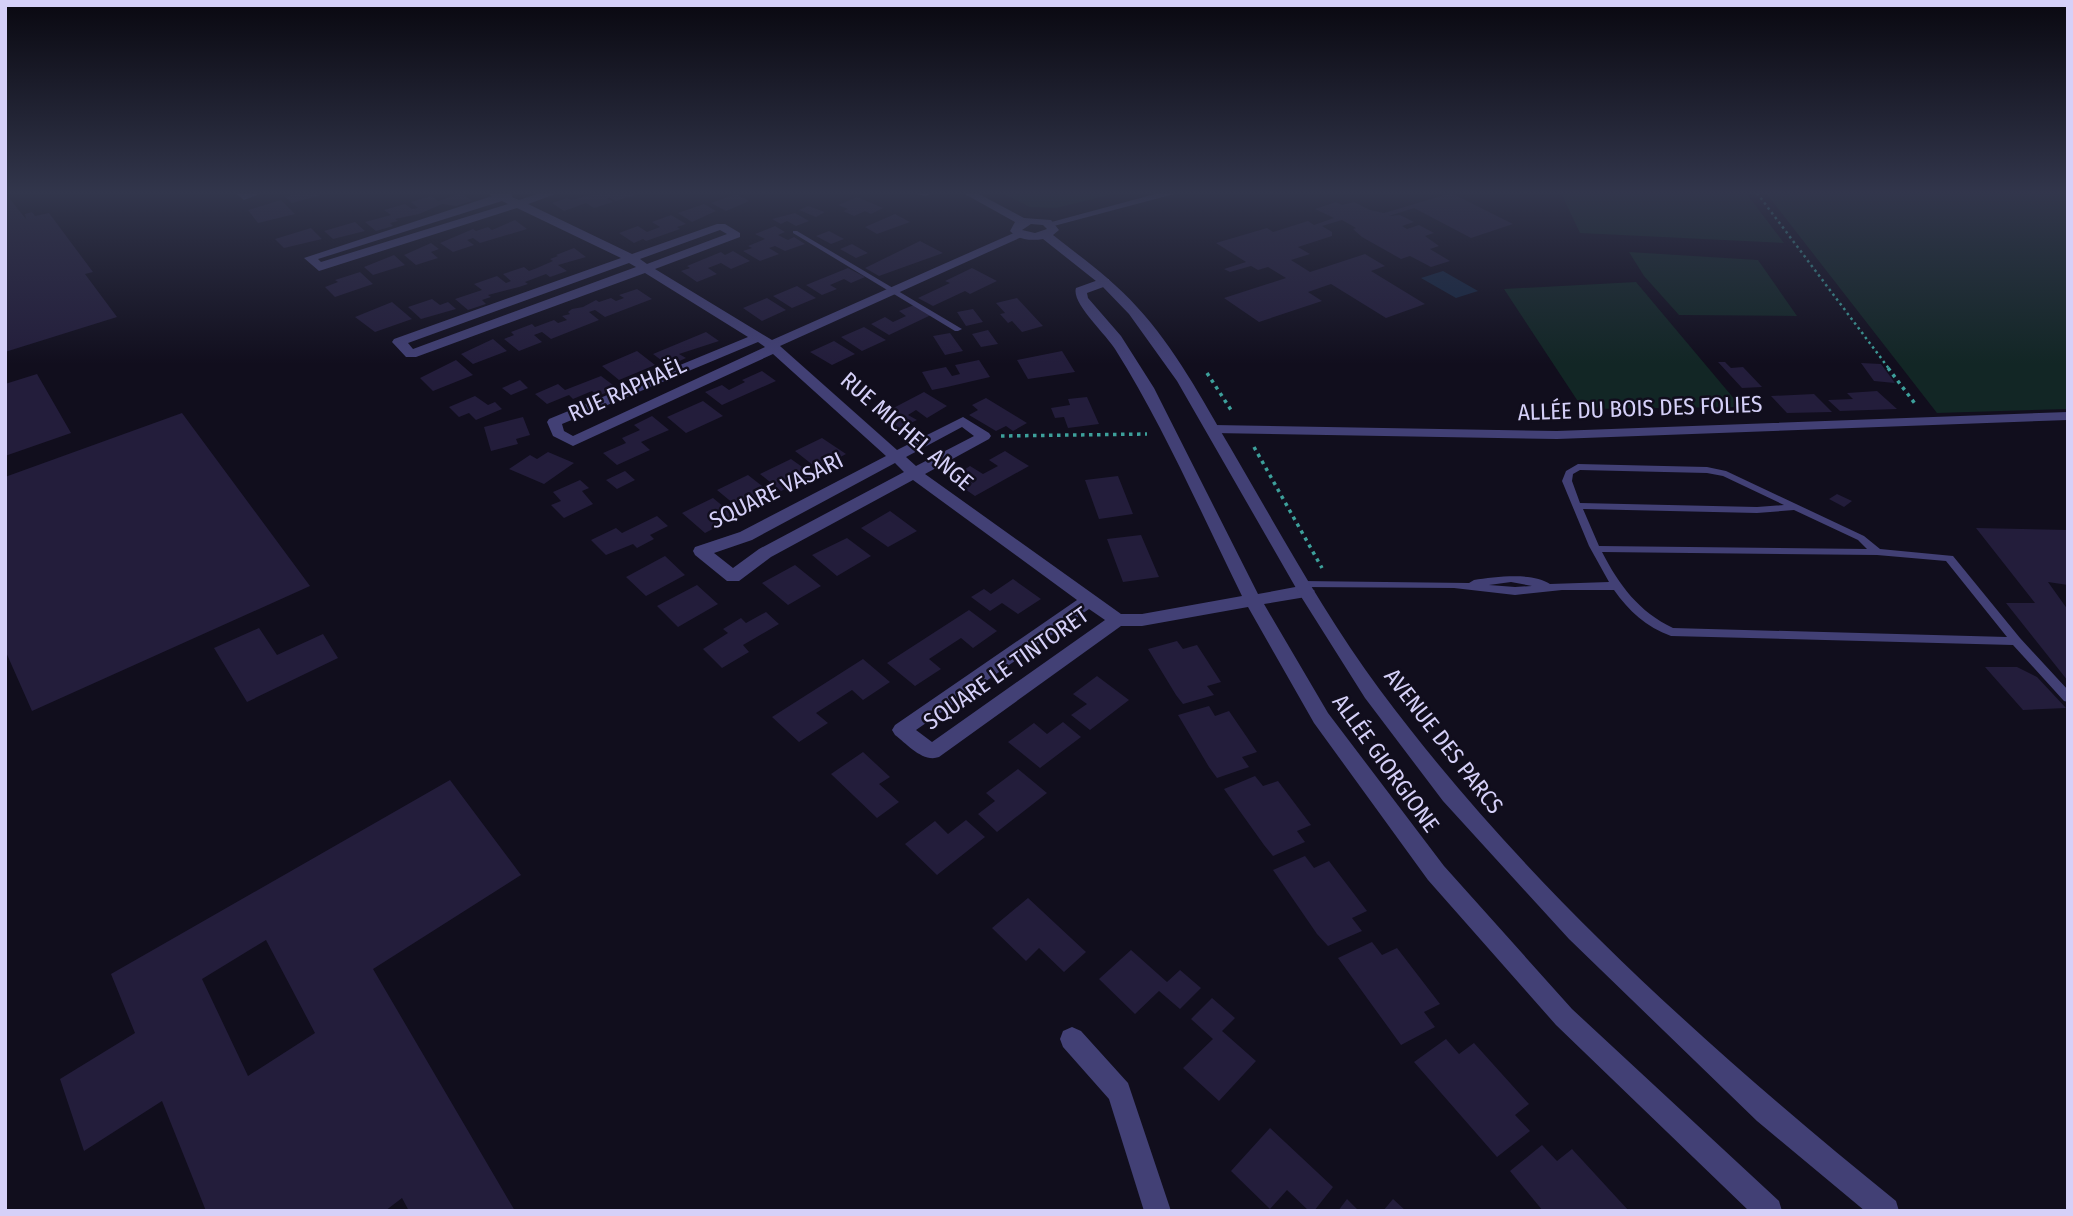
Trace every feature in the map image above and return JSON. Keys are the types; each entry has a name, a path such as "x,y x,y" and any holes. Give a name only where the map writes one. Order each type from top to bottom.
{"street":[{"path":"337,250 310,258 319,267 365,250"},
{"name":"RUE MICHEL ANGE","path":"616,250 768,344 915,473 1117,620"},
{"path":"656,250 399,342 411,355 694,250"},
{"name":"RUE RAPHAËL","path":"768,344 573,442 558,433 554,422 768,344 894,290 977,250"},
{"name":"AVENUE DES PARCS","path":"1070,250 1134,311 1184,380 1304,587 1372,693 1450,796 1577,932 1766,1112 1886,1211"},
{"name":"ALLÉE GIORGIONE","path":"1105,282 1080,291 1082,299 1116,339 1147,388 1253,601 1321,718 1436,873 1563,1017 1769,1211"},
{"name":"ALLÉE DU BOIS DES FOLIES","path":"1213,429 1557,435 2068,416"},
{"name":"SQUARE VASARI","path":"963,421 984,436 765,553 733,577 701,551 746,536 963,421"},
{"path":"1117,620 1142,620 1253,601 1304,587"},
{"name":"SQUARE LE TINTORET","path":"1088,601 902,730 932,752 1117,620"},
{"path":"1072,1039 1119,1091 1158,1211"}],"lane":[{"path":"825,250 958,329"},
{"path":"1877,552 1861,538 1726,474 1707,470 1578,467 1569,473 1567,481 1616,586 1644,619 1655,627 1671,632 2016,641"},
{"path":"1577,506 1757,510 1800,507"},
{"path":"1597,550 1877,552 1949,558 2016,641 2068,698"},
{"path":"1304,587 1454,585 1515,592 1562,586 1616,586"}],"path":[{"path":"1799,250 1927,420"},
{"path":"984,436 1169,434"}],"green space":[{"path":"1810,250 2068,250 2068,409 1937,413"},
{"path":"1629,252 1758,260 1797,316 1679,315 1644,276"},
{"path":"1636,282 1741,407 1583,409 1504,289"}],"water":[{"path":"1443,271 1478,291 1456,298 1421,278"}],"building":[{"path":"5,250 76,250 93,272 85,274 117,317 5,352"},
{"path":"416,250 437,250 431,252 438,258 416,265 404,255"},
{"path":"576,250 586,257 558,265 567,271 550,277 546,274 525,282 528,284 488,295 491,297 482,300 486,304 468,310 455,299 482,290 474,284 497,276 506,283 511,281 503,274 524,267 529,271 553,261 550,259 558,256 556,255"},
{"path":"772,250 779,254 760,261 743,251"},
{"path":"841,250 862,250 868,253 856,258"},
{"path":"902,250 937,250 943,253 879,276 865,268"},
{"path":"1227,250 1303,250 1310,254 1291,260 1310,272 1365,254 1385,266 1371,271 1425,304 1386,318 1331,284 1308,292 1322,301 1259,322 1224,298 1286,278 1268,267 1258,270 1251,266 1230,272 1224,269 1246,262"},
{"path":"1385,250 1431,250 1450,261 1431,267 1410,256 1401,259"},
{"path":"733,251 750,261 731,269 721,263 708,268 717,274 697,282 681,271 721,252 725,255"},
{"path":"394,255 405,265 373,275 364,267"},
{"path":"848,268 865,277 851,283 844,279 830,285 837,289 822,295 806,285"},
{"path":"972,268 997,281 970,294 965,291 933,306 918,298 950,283 945,281"},
{"path":"360,272 373,284 335,297 325,287 338,282 335,280"},
{"path":"797,286 816,298 792,308 773,296"},
{"path":"637,289 652,299 605,317 595,310 589,312 599,320 551,339 542,332 534,335 542,342 519,351 504,339 514,335 511,332 532,324 535,327 554,320 558,323 567,320 562,316 570,314 568,312 572,309 596,300 599,302 611,298 616,301 624,298 619,295"},
{"path":"767,298 786,310 762,321 743,308"},
{"path":"1017,298 1043,326 1022,332 1012,321 1008,323 1000,314 1005,313 996,303"},
{"path":"432,299 440,305 448,302 456,309 421,319 408,307"},
{"path":"392,302 412,319 375,332 355,317"},
{"path":"914,305 931,315 889,335 871,324 885,317 893,322 906,316 899,311"},
{"path":"973,309 983,322 966,326 957,312"},
{"path":"864,327 886,340 862,351 841,337"},
{"path":"988,330 998,344 981,347 972,334"},
{"path":"706,332 719,341 679,354 686,358 669,366 653,354"},
{"path":"950,333 963,351 945,355 933,336"},
{"path":"493,339 507,351 473,364 461,354"},
{"path":"834,341 855,354 832,365 810,352"},
{"path":"637,351 655,365 619,380 602,366"},
{"path":"1062,351 1075,372 1028,379 1017,360"},
{"path":"456,360 473,375 433,391 420,378"},
{"path":"979,360 990,377 932,390 922,372 946,367 952,376 960,374 955,365"},
{"path":"1718,362 1725,362 1731,368 1743,367 1762,387 1742,388"},
{"path":"1861,363 1881,364 1895,383 1874,381"},
{"path":"762,371 776,381 722,405 705,392 722,385 729,390 745,382 742,380"},
{"path":"37,374 71,433 5,456 5,384"},
{"path":"601,376 617,388 598,396 592,391 573,399 569,395 547,404 535,394 558,384 565,390"},
{"path":"520,380 528,388 511,395 502,388"},
{"path":"1877,391 1897,409 1840,411 1828,400 1853,399 1847,393"},
{"path":"924,392 947,406 927,418 916,410 908,415 917,420 900,428 880,415"},
{"path":"1814,394 1832,412 1787,413 1771,396"},
{"path":"475,396 488,405 495,402 502,409 476,420 469,413 459,417 449,407"},
{"path":"1087,397 1099,424 1068,428 1064,417 1055,418 1051,408 1070,405 1068,399"},
{"path":"986,398 1027,423 1013,431 1006,426 996,431 969,415 978,410 972,405"},
{"path":"703,401 723,416 686,433 667,417"},
{"path":"182,413 310,586 32,711 5,650 5,477"},
{"path":"652,416 669,430 641,442 650,450 617,465 603,453 626,443 622,438 640,430 634,425"},
{"path":"523,417 530,435 516,439 518,444 491,451 484,427"},
{"path":"822,438 846,454 818,469 795,451"},
{"path":"1005,451 1029,466 975,496 950,479 970,466 983,474 998,466 989,460"},
{"path":"548,452 574,463 544,484 509,469 530,455 537,459"},
{"path":"791,459 815,476 781,491 760,474"},
{"path":"625,471 635,480 617,489 606,480"},
{"path":"748,475 771,493 740,509 717,490"},
{"path":"1118,476 1133,514 1099,519 1085,480"},
{"path":"580,480 589,488 582,491 593,504 564,518 551,505 561,501 553,492"},
{"path":"1837,494 1852,501 1844,507 1829,499"},
{"path":"713,498 736,517 705,533 682,513"},
{"path":"890,511 917,531 888,547 861,528"},
{"path":"657,516 668,526 650,535 654,539 637,548 633,544 606,555 591,540 616,528 622,533"},
{"path":"1976,528 2068,530 2068,585 2048,582 2068,610 2068,681 2006,603 2035,603"},
{"path":"1141,535 1159,577 1123,582 1107,539"},
{"path":"847,538 871,556 837,576 812,555"},
{"path":"665,556 685,575 646,596 626,577"},
{"path":"795,565 821,586 788,605 762,583"},
{"path":"1013,579 1041,599 1018,614 1002,603 990,611 971,597 984,589 991,594"},
{"path":"697,585 718,604 678,627 657,606"},
{"path":"969,610 997,631 973,648 961,638 929,659 941,669 915,686 887,663"},
{"path":"766,612 779,624 743,645 749,652 722,668 703,649 728,633 723,629 741,618 746,623"},
{"path":"259,628 277,655 323,634 338,658 247,702 214,648"},
{"path":"1177,641 1183,649 1197,645 1221,682 1207,686 1214,695 1183,704 1176,695 1148,649"},
{"path":"863,659 890,682 863,700 852,690 816,713 828,723 799,742 772,717"},
{"path":"1985,667 2017,667 2037,677 2066,708 2023,710"},
{"path":"1097,676 1129,700 1090,730 1071,715 1087,704 1073,694"},
{"path":"1209,706 1215,716 1229,711 1257,752 1242,757 1249,767 1217,778 1209,767 1178,715"},
{"path":"1063,722 1081,737 1040,768 1008,742 1034,723 1047,734"},
{"path":"863,752 890,777 879,784 899,802 877,818 831,774"},
{"path":"1018,769 1047,793 997,832 978,814 995,801 986,793"},
{"path":"1255,776 1263,786 1278,781 1311,825 1297,831 1305,842 1273,856 1264,845 1224,789"},
{"path":"450,780 521,875 373,969 515,1211 409,1211 402,1198 385,1211 206,1211 162,1101 84,1151 60,1079 135,1033 111,974","holes":["266,940 315,1033 248,1076 202,979"]},
{"path":"966,820 985,837 937,875 905,844 935,821 948,834"},
{"path":"1305,856 1314,868 1329,861 1367,911 1352,918 1362,931 1328,946 1317,934 1273,870"},
{"path":"1028,898 1086,952 1064,972 1039,948 1026,961 992,928"},
{"path":"1372,942 1382,955 1397,948 1440,1004 1424,1012 1435,1027 1401,1045 1338,958"},
{"path":"1131,950 1167,982 1180,970 1201,988 1180,1009 1159,991 1135,1014 1099,979"},
{"path":"1212,998 1235,1018 1222,1031 1256,1061 1219,1101 1183,1068 1213,1039 1191,1019"},
{"path":"1446,1039 1459,1054 1474,1043 1529,1104 1515,1115 1530,1131 1497,1157 1414,1062"},
{"path":"1270,1128 1333,1187 1314,1211 1309,1211 1287,1190 1270,1209 1231,1171"},
{"path":"1542,1145 1557,1161 1572,1149 1629,1211 1543,1211 1510,1171"},
{"path":"1347,1199 1359,1211 1338,1211"},
{"path":"1393,1199 1406,1211 1383,1211"}]}
